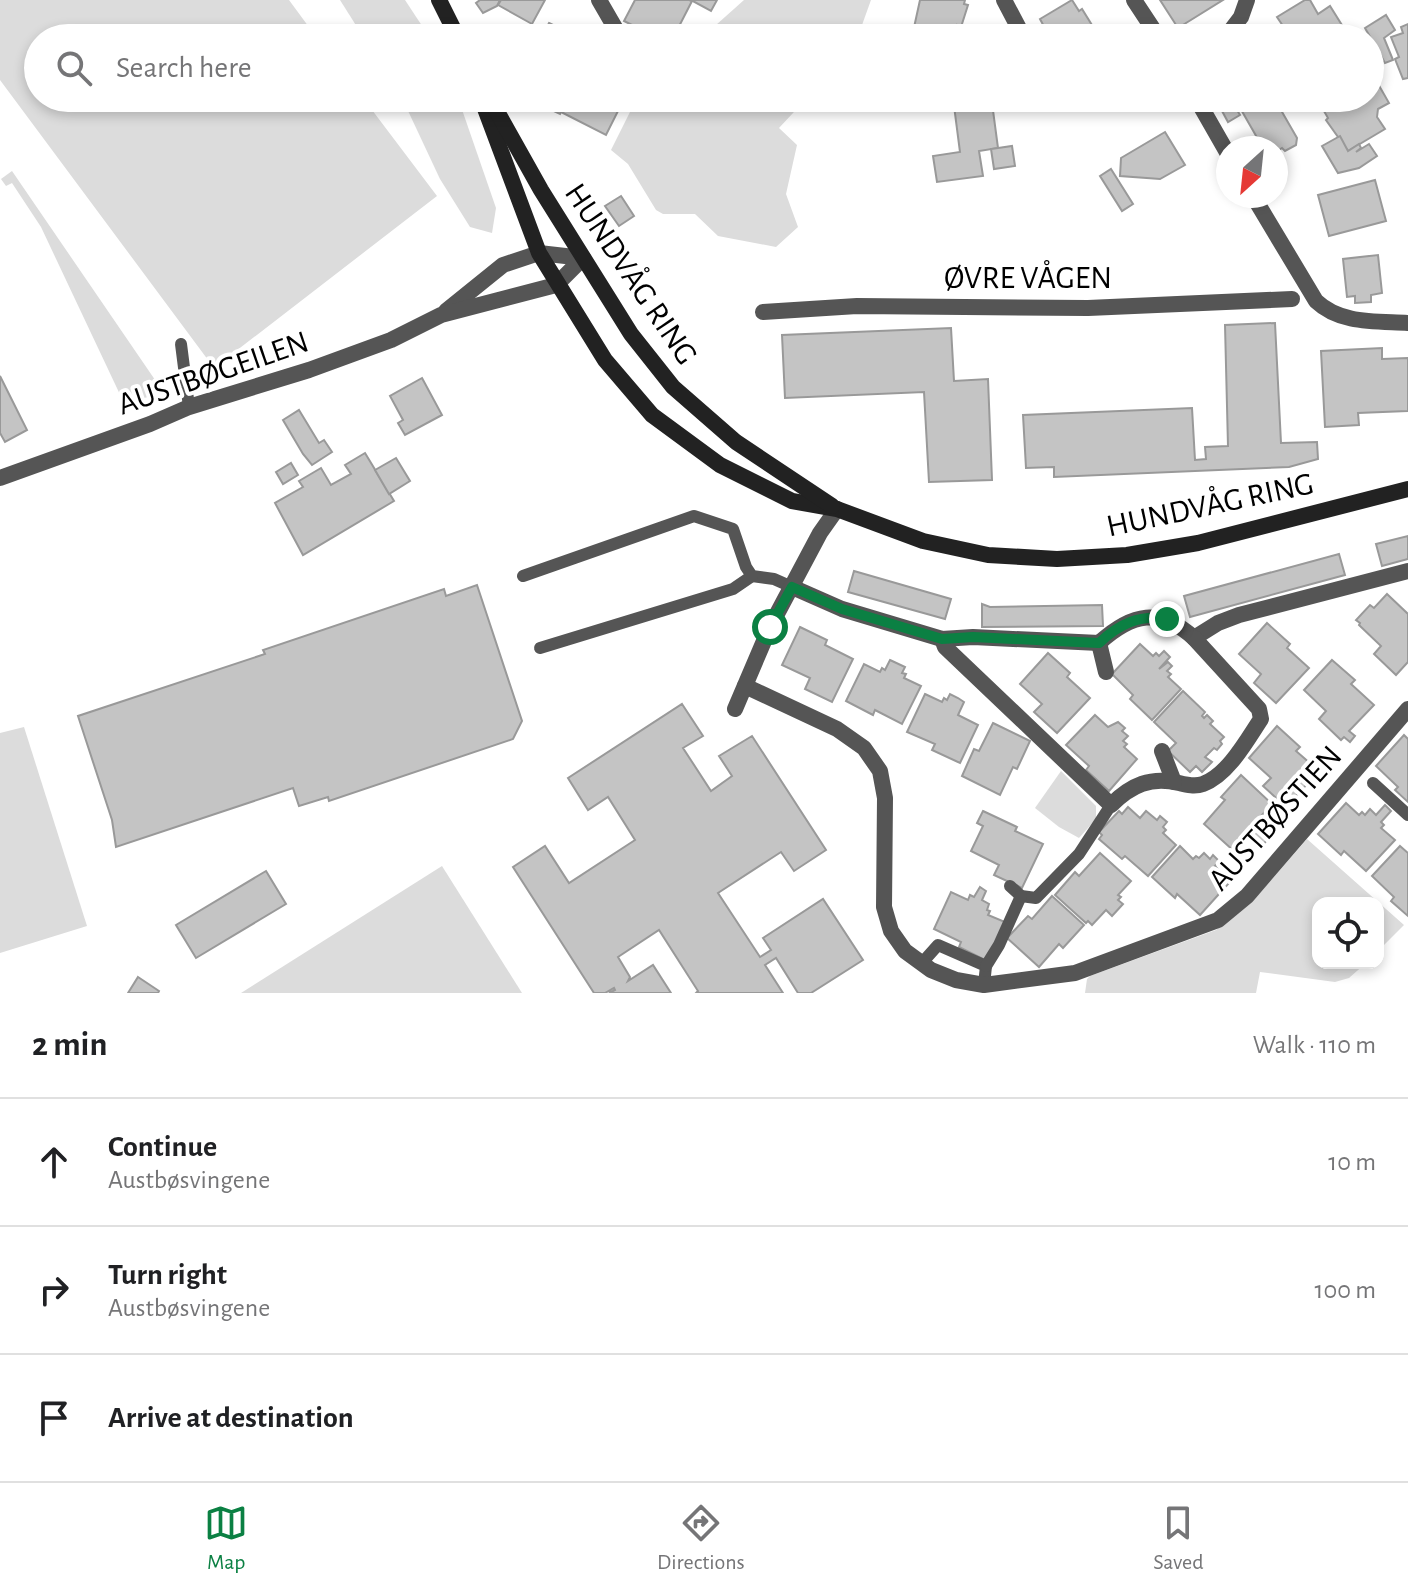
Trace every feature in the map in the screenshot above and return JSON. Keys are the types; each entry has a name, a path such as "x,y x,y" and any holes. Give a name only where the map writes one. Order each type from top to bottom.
{"main road":[{"path":"438,0 449,24"},
{"name":"HUNDVÅG RING","path":"486,112 539,253 605,360 652,415 720,465 792,501 837,509 923,541 988,555 1057,559 1127,555 1198,543 1408,489"},
{"name":"HUNDVÅG RING","path":"498,112 541,190 631,334 673,387 736,442 837,509"}],"street":[{"path":"599,0 613,24"},
{"path":"1004,0 1017,24"},
{"path":"1134,0 1150,24"},
{"path":"1236,24 1247,0"},
{"path":"1204,112 1218,136"},
{"path":"1260,208 1316,301 1328,312 1343,318 1408,323"},
{"name":"AUSTBØGEILEN","path":"441,315 503,265 539,253 583,258"},
{"path":"556,285 583,258"},
{"name":"AUSTBØGEILEN","path":"0,478 189,407 309,370 391,340 441,315 556,285"},
{"name":"ØVRE VÅGEN","path":"763,312 857,306 1088,308 1292,299"},
{"path":"735,709 770,627 820,533 837,509"},
{"path":"1194,638 1218,623 1239,615 1408,571"},
{"path":"792,587 842,609 942,639 973,637 1099,643 1128,622 1156,617 1179,624 1194,638 1259,709 1261,719 1212,780 1201,786 1152,780 1134,787 1111,805 945,647 942,639"},
{"path":"1099,643 1106,672"},
{"name":"AUSTBØSTIEN","path":"745,686 837,729 864,748 880,771 885,798 884,907 891,931 905,951 921,964 956,980 984,985 1075,973 1203,926 1231,912 1408,709"},
{"path":"1162,751 1174,782"}],"lane":[{"path":"181,344 189,407"},
{"path":"523,576 694,516 733,529 752,576"},
{"path":"540,648 733,589 752,576 774,579 792,587"},
{"path":"1373,783 1408,815"},
{"path":"1010,886 1021,896 1036,898 1079,854 1111,805"},
{"path":"984,985 986,966 1021,896"},
{"path":"921,964 938,945 986,966"}],"shaded area":[{"path":"0,0 289,0 307,24 24,24 24,112 374,112 437,196 214,368 0,80"},
{"path":"340,0 405,0 421,24 355,24"},
{"path":"744,0 871,0 862,24 717,24"},
{"path":"409,112 463,112 496,208 492,233 470,227 440,179"},
{"path":"630,112 794,112 779,128 797,145 786,194 798,227 776,247 718,236 695,214 663,214 656,210 628,164 611,150"},
{"path":"12,171 164,393 124,403 41,227 12,183 6,186 1,179"},
{"path":"24,727 87,926 0,953 0,733"},
{"path":"1061,771 1096,806 1096,819 1079,838 1035,808"},
{"path":"1307,839 1372,897 1312,897 1312,969 1359,969 1349,978 1335,982 1260,972 1256,993 1085,993 1090,976 1216,930 1260,893"},
{"path":"442,866 522,993 241,993"},
{"path":"1384,907 1404,925 1384,945"}],"building":[{"path":"480,0 500,0 497,6 483,13 476,3"},
{"path":"501,0 545,0 532,24 498,5"},
{"path":"635,0 692,1 680,24 630,24 624,21"},
{"path":"691,0 717,0 711,11"},
{"path":"920,0 965,0 964,4 968,5 962,24 915,24"},
{"path":"1072,0 1091,24 1043,24 1040,19"},
{"path":"1160,0 1223,0 1184,24 1175,24"},
{"path":"1310,0 1318,14 1330,6 1341,24 1282,24 1277,17"},
{"path":"1386,15 1395,30 1384,38 1384,24 1371,24"},
{"path":"1408,24 1408,78 1403,79 1391,37 1403,33 1401,27"},
{"path":"1384,38 1393,60 1384,61"},
{"path":"561,112 618,112 606,135"},
{"path":"955,112 993,112 998,148 979,151 983,176 937,182 933,156 960,152"},
{"path":"1223,112 1238,112 1240,115 1228,122"},
{"path":"1242,112 1282,112 1297,138 1296,145 1288,149 1288,136 1256,136"},
{"path":"1325,112 1378,112 1377,117 1385,129 1348,151 1326,120"},
{"path":"1165,132 1185,165 1160,179 1120,176 1121,158"},
{"path":"1340,136 1348,151 1359,144 1361,148 1356,152 1369,144 1377,156 1359,168 1338,173 1322,146"},
{"path":"1012,146 1015,166 994,169 991,149"},
{"path":"1111,169 1133,204 1122,211 1100,176"},
{"path":"1375,180 1386,221 1329,236 1318,195"},
{"path":"621,196 634,216 619,226 605,206"},
{"path":"1378,255 1382,293 1371,295 1371,302 1355,303 1355,296 1347,297 1343,259"},
{"path":"1275,323 1281,443 1317,442 1318,459 1289,467 1054,477 1054,467 1026,468 1023,415 1192,408 1195,460 1206,459 1205,447 1228,446 1225,325"},
{"path":"951,328 954,381 988,379 992,480 929,482 924,392 785,398 782,335"},
{"path":"1382,348 1382,359 1408,358 1408,411 1358,413 1359,425 1325,427 1321,351"},
{"path":"0,376 27,430 5,442 0,433"},
{"path":"422,378 442,415 405,435 398,423 403,420 390,396"},
{"path":"299,410 319,443 324,440 332,452 312,465 283,420"},
{"path":"365,453 394,501 303,555 275,503 303,487 299,481 321,468 331,485 351,474 345,465"},
{"path":"396,458 410,481 389,494 375,470"},
{"path":"291,463 298,475 283,484 276,472"},
{"path":"1408,536 1408,559 1382,566 1376,544"},
{"path":"1339,554 1345,575 1190,617 1184,596"},
{"path":"854,571 951,599 945,619 848,592"},
{"path":"477,585 522,721 513,739 329,801 328,797 299,806 293,788 116,847 112,820 78,716 265,654 263,650 444,589 446,596"},
{"path":"1387,594 1408,614 1408,662 1396,675 1374,654 1381,646 1356,620 1370,605 1374,608"},
{"path":"982,604 990,607 1102,605 1103,626 982,627"},
{"path":"1267,623 1290,644 1287,648 1309,668 1276,703 1254,683 1261,674 1239,654"},
{"path":"800,627 827,640 825,645 853,659 832,702 805,689 810,678 782,665"},
{"path":"1140,644 1153,656 1156,653 1159,656 1164,651 1170,657 1159,669 1168,662 1172,666 1167,671 1171,674 1168,677 1181,689 1152,720 1130,699 1133,695 1112,674"},
{"path":"1048,653 1070,673 1067,677 1090,698 1057,733 1034,712 1042,704 1020,684"},
{"path":"890,660 905,667 902,673 906,674 904,678 921,686 902,724 875,710 873,715 846,701 864,664 880,672 882,668 885,670"},
{"path":"1332,660 1355,680 1351,684 1374,705 1349,731 1355,736 1350,742 1344,737 1341,740 1319,719 1326,711 1304,690"},
{"path":"1183,691 1205,712 1202,716 1207,715 1213,721 1210,724 1224,737 1217,750 1214,748 1205,757 1212,762 1202,772 1196,766 1190,772 1168,751 1176,743 1154,722"},
{"path":"925,694 942,702 950,694 958,698 964,702 958,715 978,725 960,763 932,750 935,744 907,732"},
{"path":"682,704 703,736 683,748 711,791 732,776 719,756 752,736 826,850 794,871 781,852 718,893 760,957 771,950 763,938 823,899 863,960 811,993 798,993 776,958 765,965 783,993 696,993 698,991 659,930 618,957 630,977 628,981 653,965 671,993 609,993 614,988 605,993 594,993 513,867 545,846 569,883 635,840 608,797 588,810 568,778"},
{"path":"1095,715 1108,727 1118,722 1125,728 1122,731 1128,736 1123,741 1127,744 1124,747 1137,759 1109,791 1086,770 1089,766 1066,745"},
{"path":"993,723 1030,741 1000,795 962,776 974,749 979,751"},
{"path":"1277,726 1300,747 1296,751 1319,771 1286,807 1263,786 1271,778 1249,758"},
{"path":"1404,735 1408,739 1408,802 1395,790 1398,787 1376,766"},
{"path":"1241,775 1272,804 1260,817 1260,823 1265,827 1259,833 1267,840 1262,846 1247,838 1235,852 1204,824 1225,800 1221,797"},
{"path":"1346,803 1359,815 1362,812 1365,815 1370,809 1376,815 1385,805 1391,811 1381,822 1384,825 1381,828 1395,840 1366,871 1344,851 1341,855 1318,834"},
{"path":"1128,807 1140,818 1146,811 1157,820 1160,816 1167,822 1163,833 1176,845 1148,876 1099,839 1102,835 1099,832 1119,811 1122,814"},
{"path":"983,811 1043,844 1022,888 994,875 999,865 971,851 983,826 977,823"},
{"path":"1180,846 1193,859 1204,853 1210,859 1213,855 1219,861 1215,872 1228,884 1200,915 1152,877"},
{"path":"1400,846 1408,853 1408,916 1391,901 1394,897 1372,876"},
{"path":"1100,853 1131,881 1118,895 1121,897 1118,900 1123,904 1112,916 1106,910 1092,925 1055,895 1075,872 1079,876"},
{"path":"266,871 286,904 196,958 176,925"},
{"path":"980,887 986,891 982,900 989,904 988,915 1005,922 987,961 959,947 961,942 934,929 951,892 968,900"},
{"path":"1052,896 1084,925 1063,948 1059,944 1039,967 1007,938 1028,916 1032,919"},
{"path":"138,977 159,991 158,993 128,993"}],"route":[{"path":"770,627 792,587 842,609 942,639 973,637 1099,643 1128,622 1144,617 1167,619"}]}
